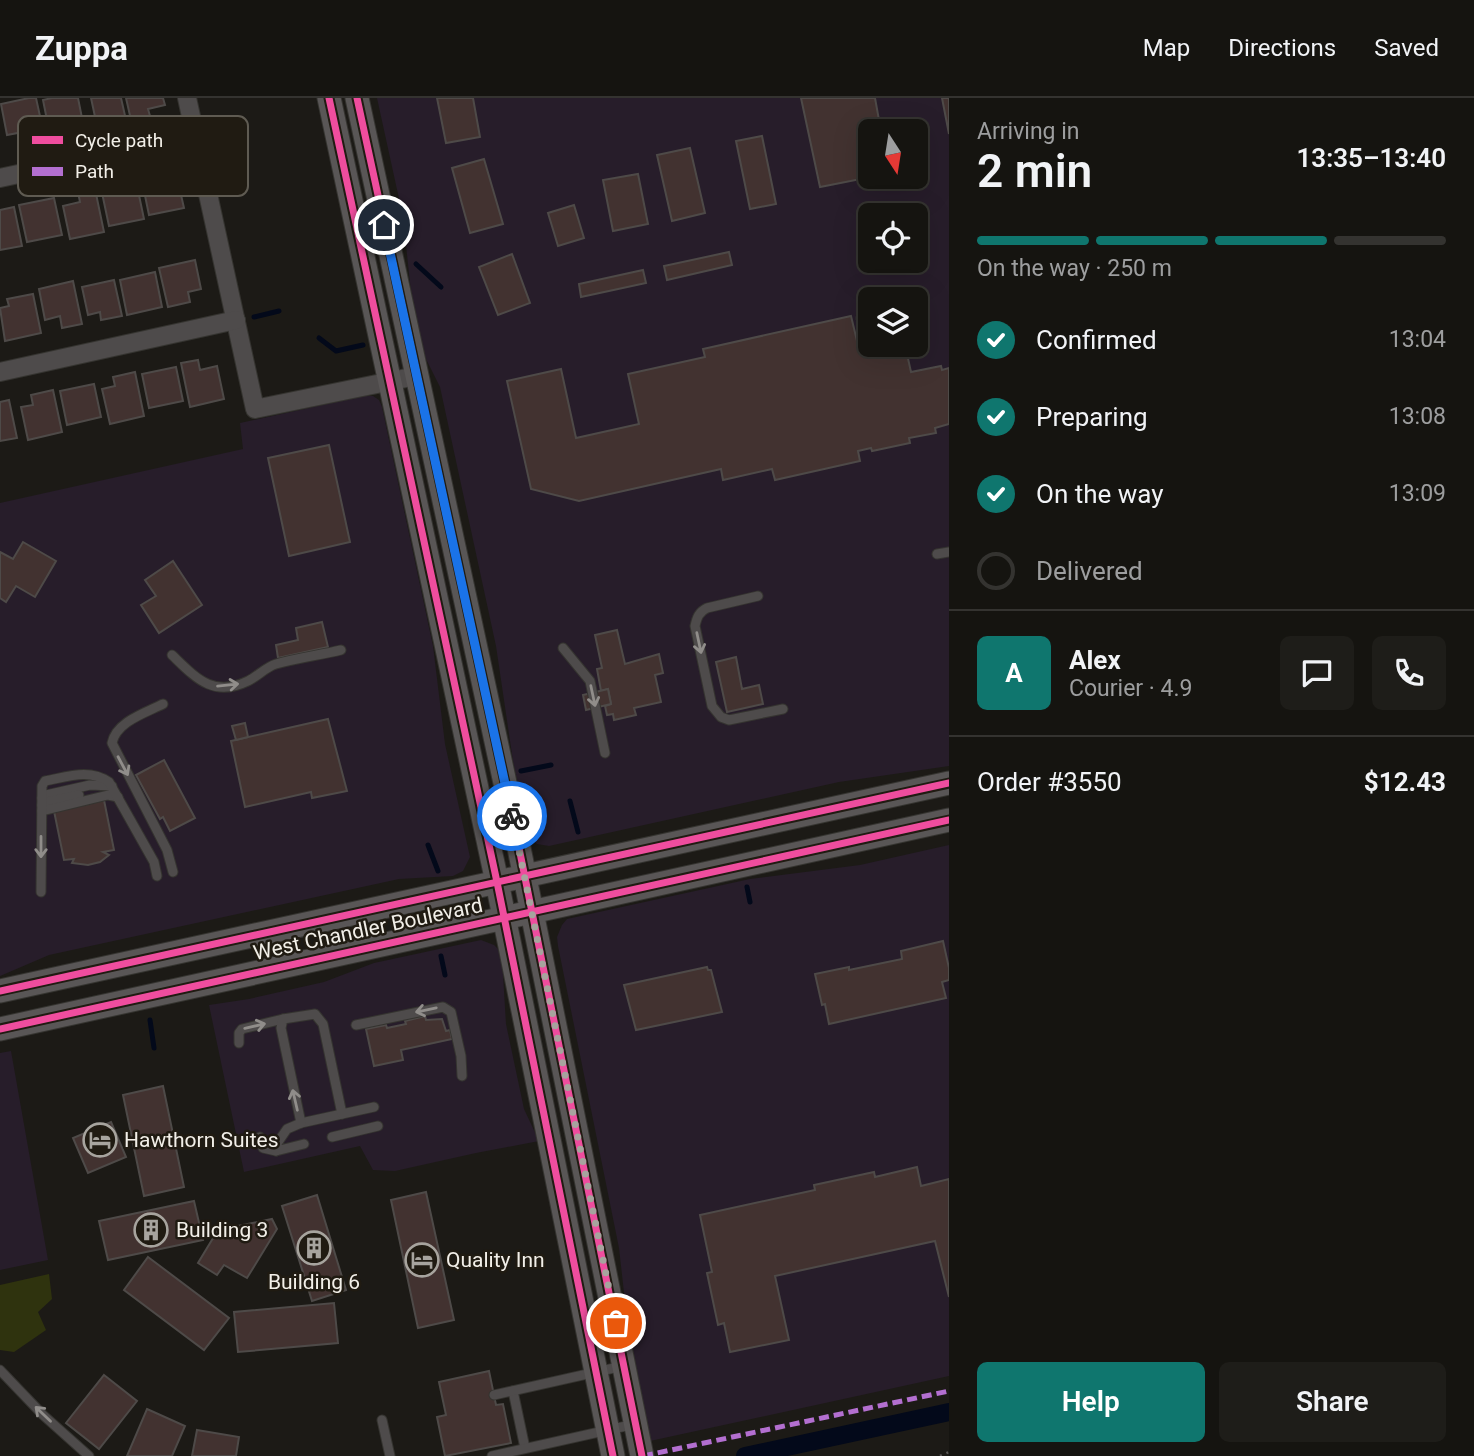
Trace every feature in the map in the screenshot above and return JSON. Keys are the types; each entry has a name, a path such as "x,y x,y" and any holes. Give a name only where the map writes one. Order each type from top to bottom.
{"main road":[{"path":"329,98 497,882 613,1456"},
{"path":"357,98 532,911 642,1456"},
{"path":"441,620 444,583 456,561"},
{"name":"West Chandler Boulevard","path":"0,991 949,783"},
{"name":"West Chandler Boulevard","path":"0,1029 949,820"},
{"path":"25,986 31,1022"}],"street":[{"path":"187,98 191,116"},
{"path":"0,178 18,174"},
{"path":"209,196 255,409 416,376"},
{"path":"0,372 236,320"}],"lane":[{"path":"937,554 949,552"},
{"path":"758,596 707,608 700,611 697,618 695,626 712,706 721,717 729,720 783,709"},
{"path":"563,648 590,681 605,752"},
{"path":"172,655 198,680 226,688 250,680 274,665 341,650"},
{"path":"163,704 120,727 114,734 112,743 167,850 173,872"},
{"path":"41,891 42,802 45,781 87,773 104,778 115,792 154,862 157,876"},
{"path":"42,802 115,792"},
{"path":"356,1025 443,1007 449,1009 461,1056 462,1076"},
{"path":"239,1043 242,1029 315,1014 323,1024 342,1114"},
{"path":"283,1019 281,1028 300,1123"},
{"path":"276,1151 275,1145 287,1129 300,1123 374,1107"},
{"path":"332,1137 378,1126"},
{"path":"260,1137 263,1148 276,1151 304,1144"},
{"path":"494,1395 625,1366"},
{"path":"0,1370 43,1415 89,1456"},
{"path":"513,1391 526,1448"},
{"path":"382,1420 390,1456"},
{"path":"492,1456 636,1423"}],"path":[{"path":"940,1456 949,1452"}],"shaded area":[{"path":"377,98 949,98 949,766 839,782 549,846 537,844 526,826 513,761 496,646 440,387 425,357 411,292 403,217"},
{"path":"373,396 379,400 382,407 433,646 445,744 470,857 463,871 453,876 399,879 49,955 0,976 0,503 243,449 240,423"},
{"path":"949,845 949,1376 650,1441 629,1337 619,1248 558,946 557,937 562,925 567,919 750,879 860,865"},
{"path":"481,940 494,945 502,958 506,1024 524,1109 539,1141 395,1171 373,1170 360,1146 244,1172 209,1005 324,982 374,963"},
{"path":"11,1051 48,1260 0,1270 0,1053"}],"green space":[{"path":"49,1274 52,1299 38,1312 46,1330 14,1352 0,1350 0,1285"}],"building":[{"path":"36,98 40,116 18,116 18,133 7,135 1,104"},
{"path":"78,98 82,116 46,116 43,100"},
{"path":"91,98 121,98 125,116 95,116"},
{"path":"126,98 163,98 165,105 148,109 150,116 130,116"},
{"path":"437,98 473,98 480,137 446,143"},
{"path":"801,98 875,98 879,119 858,119 858,180 820,187"},
{"path":"942,98 949,98 949,134"},
{"path":"762,136 776,204 750,209 736,141"},
{"path":"690,148 705,213 672,221 657,155"},
{"path":"484,159 503,224 470,233 452,168"},
{"path":"638,174 648,224 613,231 603,180"},
{"path":"79,196 96,196 104,232 70,239 63,206 80,202"},
{"path":"103,196 139,196 144,219 109,226"},
{"path":"145,196 181,196 184,208 149,215"},
{"path":"54,198 62,235 27,242 19,205"},
{"path":"574,205 584,238 558,246 548,213"},
{"path":"14,207 22,246 0,250 0,210"},
{"path":"729,252 732,265 667,280 664,266"},
{"path":"512,254 530,303 498,315 479,267"},
{"path":"195,260 201,289 188,292 190,302 168,307 159,268"},
{"path":"643,270 646,283 581,297 579,284"},
{"path":"155,272 162,307 127,315 120,280"},
{"path":"114,280 122,316 101,320 100,312 88,315 82,287"},
{"path":"73,281 82,324 62,328 60,316 45,320 39,289"},
{"path":"33,294 41,333 5,341 0,308 9,306 7,299"},
{"path":"851,316 858,357 908,357 911,372 941,366 942,370 949,368 949,424 935,428 936,433 909,438 910,443 872,451 871,448 858,451 860,461 775,480 772,469 723,480 721,469 579,501 531,489 507,381 561,369 576,438 639,424 628,374 705,357 703,349"},
{"path":"198,360 200,370 217,366 224,399 190,407 181,363"},
{"path":"176,367 183,401 149,408 142,374"},
{"path":"135,372 144,416 110,424 102,389 115,386 113,377"},
{"path":"94,384 101,417 67,425 60,391"},
{"path":"53,390 62,432 28,440 21,407 33,405 31,395"},
{"path":"9,400 17,438 0,441 0,402"},
{"path":"329,445 350,542 289,556 268,458"},
{"path":"23,542 56,561 35,597 16,586 6,602 0,598 0,552 13,559"},
{"path":"173,561 202,605 159,633 141,605 156,596 145,580"},
{"path":"322,622 328,647 278,658 276,645 298,640 296,628"},
{"path":"617,630 625,664 659,654 663,673 655,675 661,702 634,708 636,715 614,720 613,714 607,715 605,706 611,704 608,689 601,691 597,669 602,668 595,635"},
{"path":"736,657 742,689 759,685 763,704 727,712 716,662"},
{"path":"608,689 611,704 586,710 583,695"},
{"path":"328,719 347,791 312,798 311,792 245,807 231,741"},
{"path":"245,723 248,737 236,740 232,726"},
{"path":"164,760 195,818 170,831 163,817 160,819 136,775"},
{"path":"104,800 114,850 103,852 109,855 100,862 88,865 72,863 74,859 64,860 54,811"},
{"path":"943,941 949,968 949,980 942,982 946,998 829,1024 815,974 902,959 901,951"},
{"path":"707,967 711,970 722,1012 636,1030 624,985"},
{"path":"425,1016 426,1020 442,1019 446,1031 450,1030 452,1039 401,1050 403,1060 374,1066 366,1029 406,1024 405,1021"},
{"path":"163,1086 184,1187 144,1196 123,1095"},
{"path":"111,1122 126,1157 88,1173 73,1138"},
{"path":"917,1167 921,1186 949,1179 949,1297 935,1241 775,1276 789,1340 730,1352 724,1323 718,1325 707,1273 712,1272 700,1215 815,1190 814,1185 874,1172 875,1177"},
{"name":"Quality Inn","path":"426,1192 454,1320 418,1328 391,1200"},
{"name":"Building 6","path":"317,1195 346,1290 312,1301 282,1206"},
{"name":"Building 3","path":"194,1201 203,1240 108,1260 99,1221"},
{"path":"272,1219 277,1229 247,1278 224,1265 217,1275 198,1263 218,1230"},
{"path":"148,1257 229,1318 204,1350 124,1290"},
{"path":"334,1303 338,1343 238,1352 234,1312"},
{"path":"489,1371 496,1405 503,1404 511,1443 445,1456 437,1417 446,1415 439,1382"},
{"path":"104,1375 137,1401 99,1449 66,1423"},
{"path":"147,1409 185,1426 172,1456 127,1456"},
{"path":"197,1430 239,1437 236,1456 192,1456"}],"waterway":[{"path":"416,264 441,287"},
{"path":"254,317 279,311"},
{"path":"319,338 336,351 363,345"},
{"path":"521,771 551,765"},
{"path":"570,801 578,832"},
{"path":"428,845 438,871"},
{"path":"747,887 750,902"},
{"path":"441,956 445,975"},
{"path":"150,1020 154,1048"},
{"path":"745,1456 949,1412"}],"marked path":[{"path":"643,1456 949,1391"}],"cycle path":[{"path":"329,98 497,882 613,1456"},
{"path":"357,98 518,843 642,1456"},
{"path":"0,991 949,783"},
{"path":"0,1029 949,820"}],"way so far":[{"path":"512,816 616,1323"}],"place":[{"name":"Hawthorn Suites","path":"100,1140"},
{"name":"Building 3","path":"151,1230"},
{"name":"Building 6","path":"314,1248"},
{"name":"Quality Inn","path":"422,1260"}],"route":[{"path":"384,225 512,816"}]}
